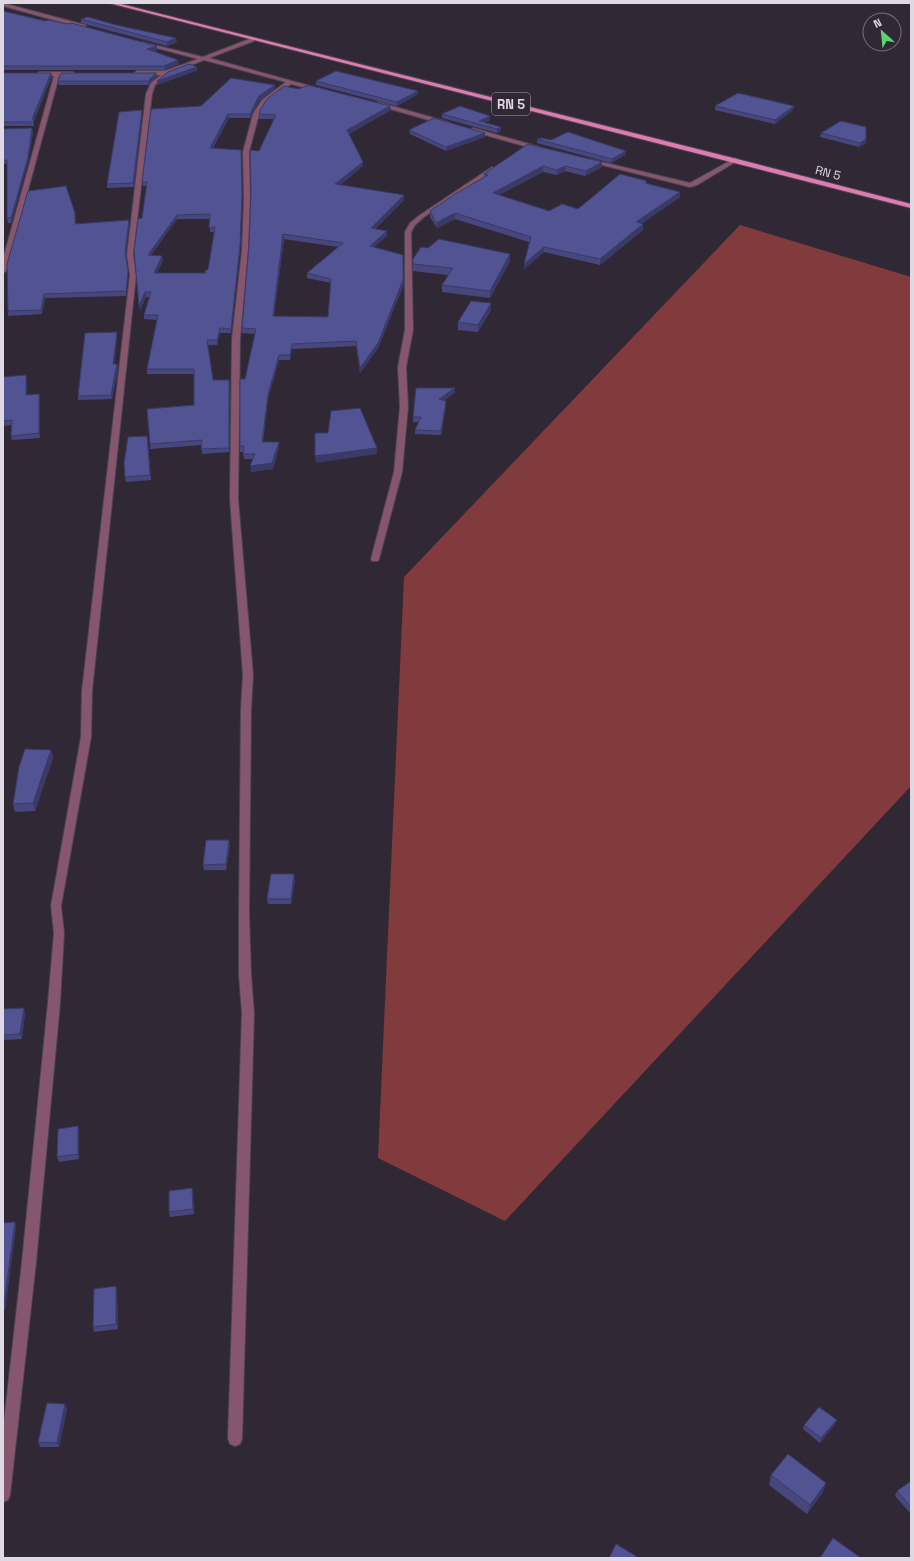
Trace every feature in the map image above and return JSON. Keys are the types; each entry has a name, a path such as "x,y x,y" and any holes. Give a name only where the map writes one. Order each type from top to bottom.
{"main road":[{"name":"RN 5","path":"111,3 252,40 735,160 911,206"}],"street":[{"path":"3,4 88,27"},
{"path":"127,73 166,72 252,40"},
{"path":"141,42 326,91"},
{"path":"3,1495 30,1262 54,1003 59,933 56,906 86,737 87,690 133,275 130,255 149,94 153,84 166,72"},
{"path":"32,73 80,74"},
{"path":"3,271 40,129 57,74"},
{"path":"235,1438 248,1013 245,976 244,898 246,709 248,675 234,499 236,339 245,250 247,199 246,152 256,114 264,102 290,82"},
{"path":"369,102 452,124"},
{"path":"467,128 524,147 542,149"},
{"path":"33,129 40,129"},
{"path":"579,158 690,185 695,184 735,160"},
{"path":"375,559 398,472 404,406 402,368 409,330 408,232 412,224 422,216 502,163"}],"shaded area":[{"path":"740,225 911,277 911,786 505,1221 378,1158 404,577"}],"building":[{"path":"3,11 45,21 48,20 67,24 71,23 157,46 147,49 178,60 164,66 3,66"},
{"path":"88,17 116,25 176,38 167,42 81,19"},
{"path":"189,64 197,67 157,81 168,72"},
{"path":"336,71 418,91 397,102 316,81"},
{"path":"3,73 51,73 32,119 34,119 33,122 3,122"},
{"path":"61,73 156,73 148,81 58,81"},
{"path":"231,78 275,85 259,96 250,114 228,114 210,148 241,150 242,195 240,245 231,329 220,328 217,340 207,340 213,380 229,380 229,448 201,449 202,440 150,444 147,409 194,405 194,369 147,369 158,315 144,315 151,292 145,292 139,306 134,251 138,219 142,218 147,182 142,182 151,109 201,106","holes":["210,214 209,228 215,227 208,270 205,270 206,273 154,273 162,256 148,255 177,215"]},
{"path":"308,85 390,106 347,130 363,162 335,184 404,195 371,228 387,231 370,246 403,255 403,280 378,343 360,368 356,341 292,344 290,355 279,355 268,394 262,442 279,442 272,463 250,466 255,454 243,454 244,446 240,446 240,379 245,379 256,329 242,328 249,245 251,194 250,150 259,151 276,115 259,114 267,99 284,86 299,89","holes":["283,234 343,243 307,273 331,279 328,317 273,316"]},
{"path":"738,93 794,106 775,120 715,106"},
{"path":"460,106 490,116 479,121 501,127 497,129 442,114"},
{"path":"142,110 133,183 107,184 119,112"},
{"path":"434,118 485,133 446,147 409,130"},
{"path":"841,121 866,127 866,139 860,143 821,133"},
{"path":"32,128 28,157 11,218 7,218 7,160 3,160 3,129"},
{"path":"568,132 626,151 612,159 537,139 542,138 551,140"},
{"path":"528,144 602,162 586,171 565,166 557,170 543,166 493,193 549,211 562,204 578,209 620,174 647,181 645,183 680,192 636,222 643,224 600,259 544,247 524,264 531,237 455,213 436,223 430,211 455,194 488,175 484,174"},
{"path":"66,186 75,213 75,224 129,220 125,251 128,271 126,291 44,294 41,310 8,311 7,264 28,191"},
{"path":"439,239 510,254 490,291 442,285 453,268 413,264 413,259 421,247 428,248"},
{"path":"471,301 491,303 478,325 458,322"},
{"path":"117,332 113,364 117,364 111,395 78,396 85,333"},
{"path":"26,375 26,395 39,394 39,433 11,436 12,420 3,421 3,377"},
{"path":"416,388 455,388 439,399 446,401 441,431 415,430 421,417 413,417"},
{"path":"360,408 377,448 315,456 315,433 328,433 331,411"},
{"path":"147,436 150,475 125,477 124,463 128,437"},
{"path":"25,749 51,750 33,803 13,804 19,767"},
{"path":"206,840 229,840 226,864 203,865"},
{"path":"271,874 294,874 291,899 267,899"},
{"path":"24,1008 20,1034 3,1035 3,1009"},
{"path":"78,1126 78,1154 57,1157 58,1129"},
{"path":"192,1188 193,1209 169,1212 169,1191"},
{"path":"15,1222 4,1304 3,1304 3,1223"},
{"path":"116,1286 116,1324 93,1327 94,1289"},
{"path":"47,1403 65,1404 57,1443 38,1442"},
{"path":"819,1407 837,1420 821,1438 804,1425"},
{"path":"788,1454 826,1483 810,1505 771,1475"},
{"path":"911,1481 911,1507 897,1491"},
{"path":"833,1538 861,1558 820,1558"},
{"path":"616,1544 636,1556 635,1558 609,1558"}]}
